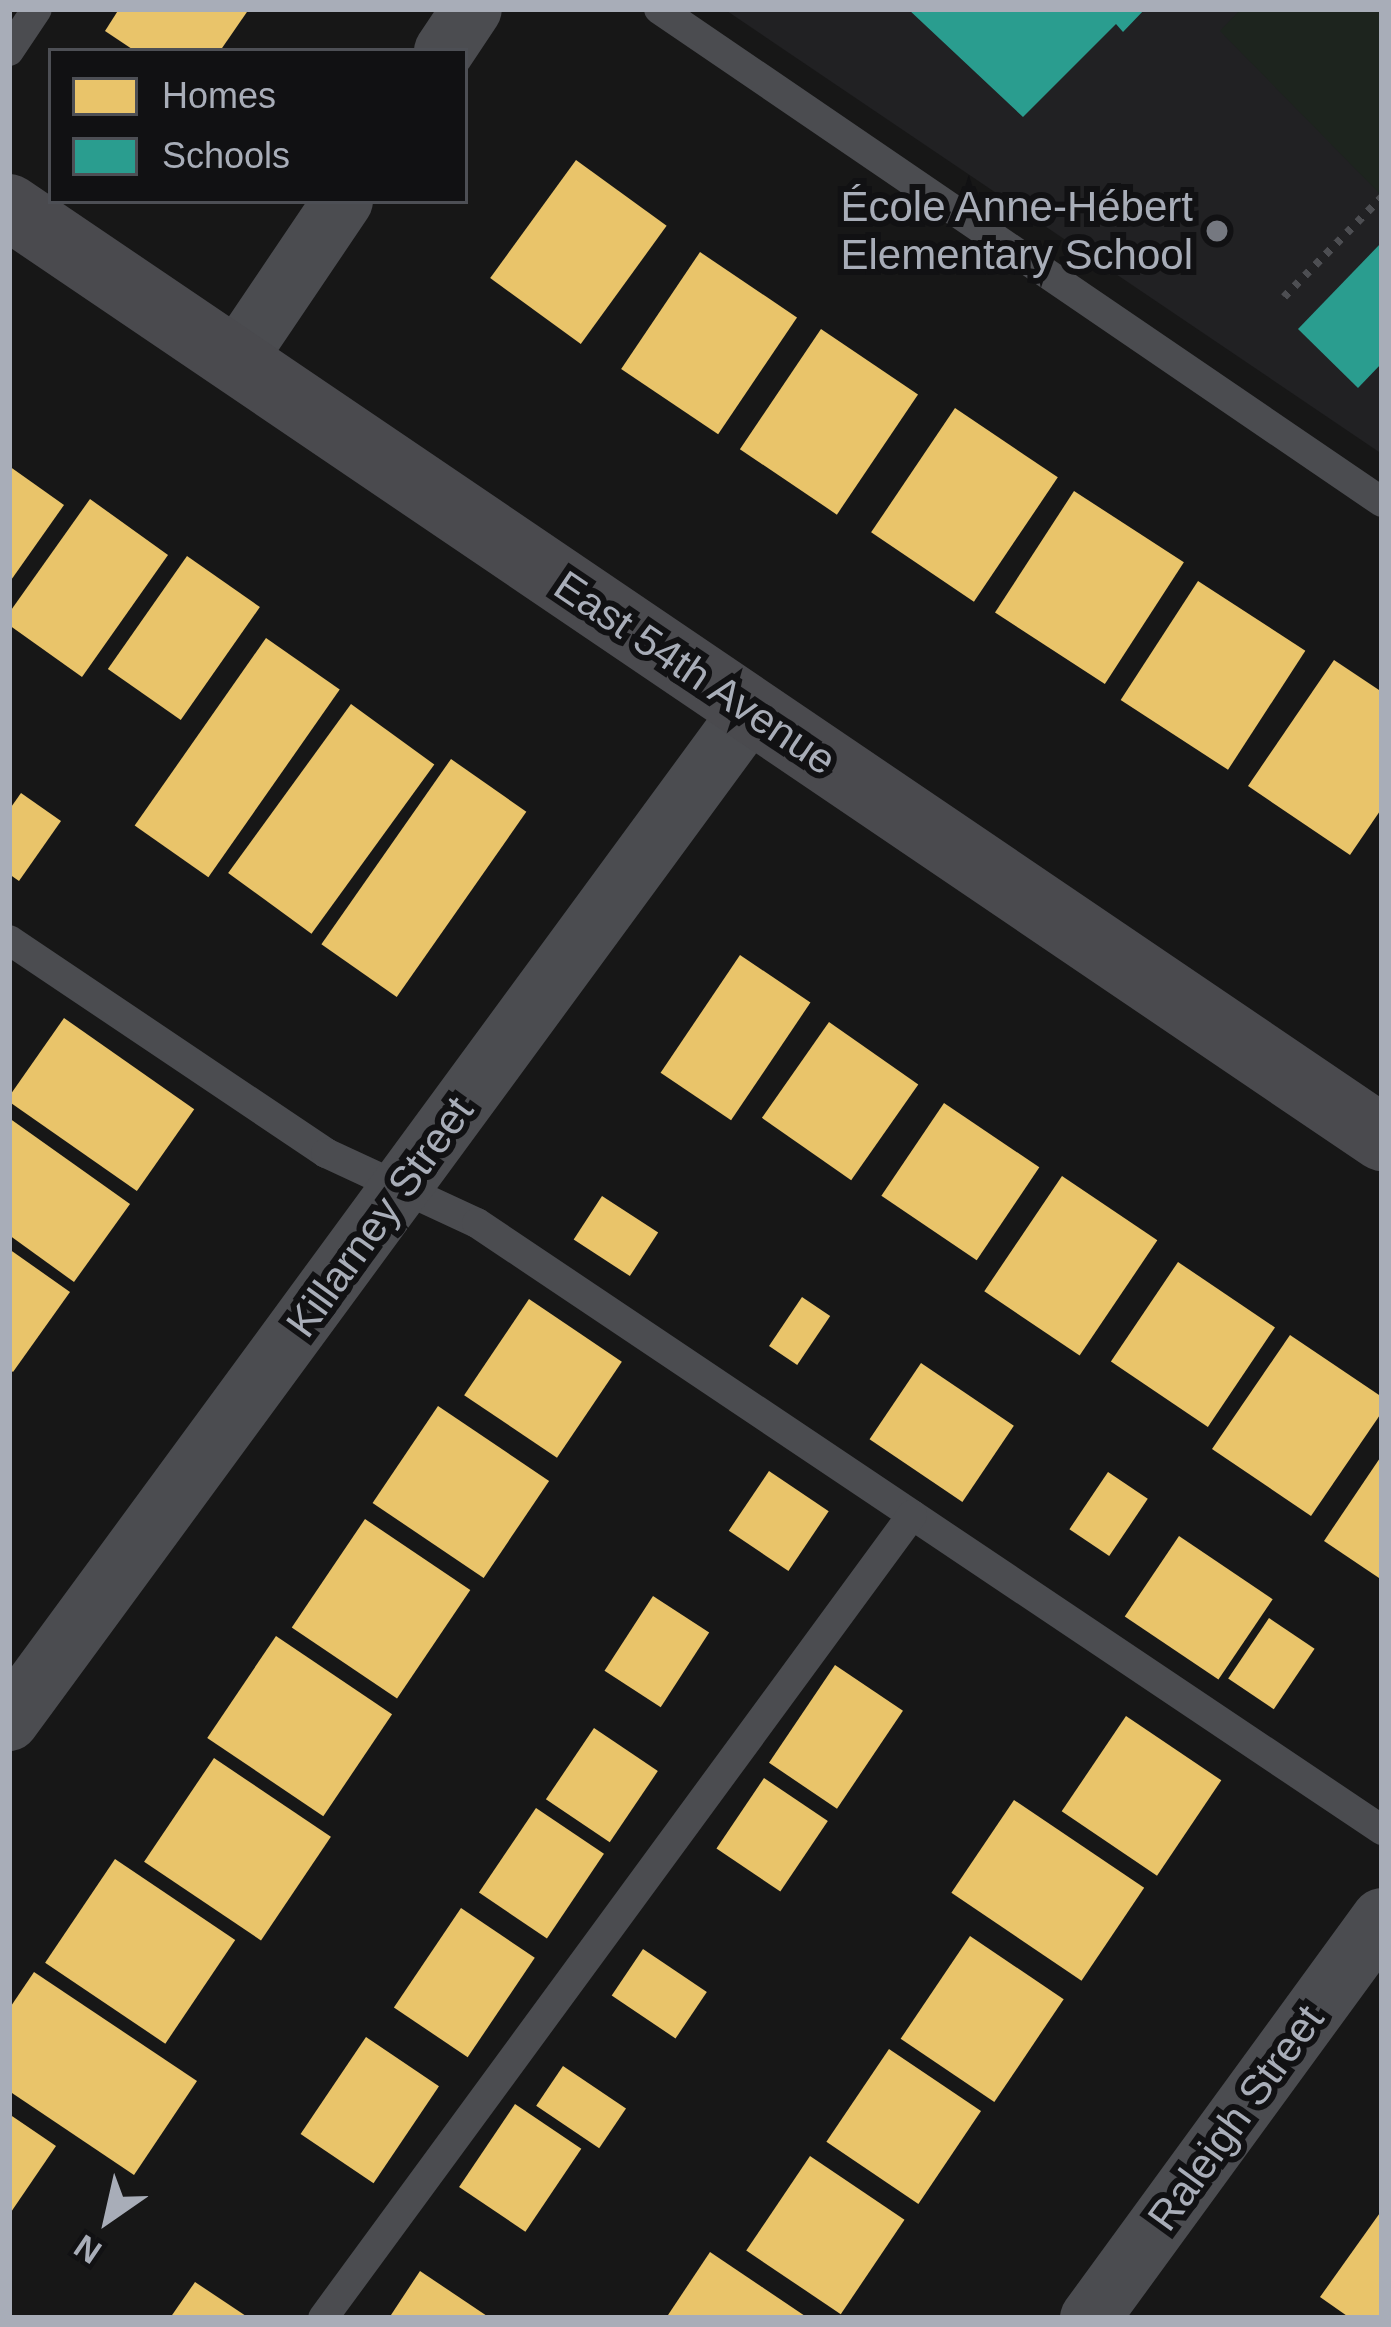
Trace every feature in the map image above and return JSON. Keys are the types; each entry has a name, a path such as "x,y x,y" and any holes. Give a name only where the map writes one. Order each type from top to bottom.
{"street":[{"path":"446,48 472,9"},
{"path":"235,361 341,204"},
{"name":"East 54th Avenue","path":"9,208 1382,1138"},
{"name":"Killarney Street","path":"9,1721 750,712"},
{"name":"Raleigh Street","path":"1090,2318 1382,1918"}],"lane":[{"path":"9,51 37,9"},
{"path":"659,9 1382,502"},
{"path":"9,940 326,1153 477,1223 1382,1830"},
{"path":"323,2318 911,1515"}],"path":[{"path":"1285,297 1380,203"}],"shaded area":[{"name":"École Anne-Hébert Elementary School","path":"724,9 1382,9 1382,454"},
{"path":"1241,9 1382,9 1382,196 1220,31"}],"building: Homes":[{"path":"119,9 249,9 222,48 130,48 105,31"},
{"path":"576,160 667,226 581,344 490,278"},
{"path":"700,252 797,317 718,434 621,369"},
{"path":"821,329 918,394 837,515 740,449"},
{"path":"955,408 1058,477 974,602 871,532"},
{"path":"9,466 64,505 9,583"},
{"path":"1074,491 1184,562 1105,684 995,613"},
{"path":"90,499 168,555 82,677 9,625 9,613"},
{"path":"187,556 260,607 181,720 108,669"},
{"path":"1198,581 1305,651 1228,770 1121,700"},
{"path":"266,638 340,690 208,877 135,826"},
{"path":"1334,660 1382,692 1382,808 1350,855 1248,786"},
{"path":"351,704 434,765 311,934 228,873"},
{"path":"451,759 526,812 397,997 321,944"},
{"path":"21,793 61,821 19,881 9,874 9,810"},
{"path":"740,955 810,1003 731,1120 661,1073"},
{"path":"64,1018 194,1109 137,1191 9,1102"},
{"path":"829,1022 918,1085 851,1180 762,1118"},
{"path":"944,1103 1039,1167 977,1260 881,1196"},
{"path":"9,1118 130,1204 74,1282 9,1235"},
{"path":"1062,1176 1157,1240 1080,1356 984,1291"},
{"path":"602,1196 658,1232 630,1276 574,1240"},
{"path":"9,1249 70,1292 13,1372 9,1369"},
{"path":"1178,1262 1275,1327 1208,1427 1111,1361"},
{"path":"802,1297 830,1316 797,1365 769,1346"},
{"path":"529,1299 622,1362 557,1458 464,1395"},
{"path":"1290,1335 1382,1397 1382,1412 1311,1516 1212,1449"},
{"path":"921,1363 1014,1426 962,1502 870,1439"},
{"path":"438,1406 549,1481 484,1578 373,1503"},
{"path":"1382,1455 1382,1580 1324,1541"},
{"path":"769,1471 829,1511 788,1571 729,1531"},
{"path":"1108,1472 1148,1499 1109,1556 1069,1529"},
{"path":"365,1519 470,1590 397,1699 292,1628"},
{"path":"1179,1536 1273,1599 1218,1680 1125,1616"},
{"path":"653,1596 709,1632 661,1707 605,1671"},
{"path":"1269,1618 1315,1649 1274,1709 1228,1679"},
{"path":"276,1636 392,1714 323,1816 207,1738"},
{"path":"835,1665 903,1711 837,1809 769,1763"},
{"path":"1126,1716 1221,1780 1157,1876 1062,1811"},
{"path":"594,1728 658,1771 610,1842 546,1799"},
{"path":"214,1758 331,1837 261,1940 144,1862"},
{"path":"764,1778 828,1821 780,1892 716,1848"},
{"path":"1014,1800 1144,1888 1082,1981 951,1893"},
{"path":"536,1808 604,1854 547,1938 479,1893"},
{"path":"115,1859 235,1940 165,2044 45,1963"},
{"path":"461,1908 535,1958 468,2057 394,2007"},
{"path":"970,1936 1064,1999 994,2102 901,2039"},
{"path":"643,1949 707,1992 676,2038 612,1995"},
{"path":"34,1972 197,2081 134,2175 9,2091 9,2009"},
{"path":"366,2037 439,2086 374,2183 301,2134"},
{"path":"889,2049 981,2111 918,2204 826,2142"},
{"path":"563,2066 626,2108 599,2148 536,2106"},
{"path":"515,2104 581,2149 525,2232 459,2187"},
{"path":"9,2114 56,2146 9,2215"},
{"path":"810,2156 905,2220 841,2314 746,2251"},
{"path":"1382,2210 1382,2318 1350,2318 1320,2297"},
{"path":"710,2252 808,2318 666,2318"},
{"path":"420,2271 490,2318 389,2318"},
{"path":"195,2282 249,2318 170,2318"}],"building: Schools":[{"path":"908,9 1145,9 1123,32 1116,24 1023,117"},
{"path":"1382,242 1382,363 1358,388 1298,329"}],"place":[{"name":"École Anne-Hébert Elementary School","path":"1217,231"}]}
